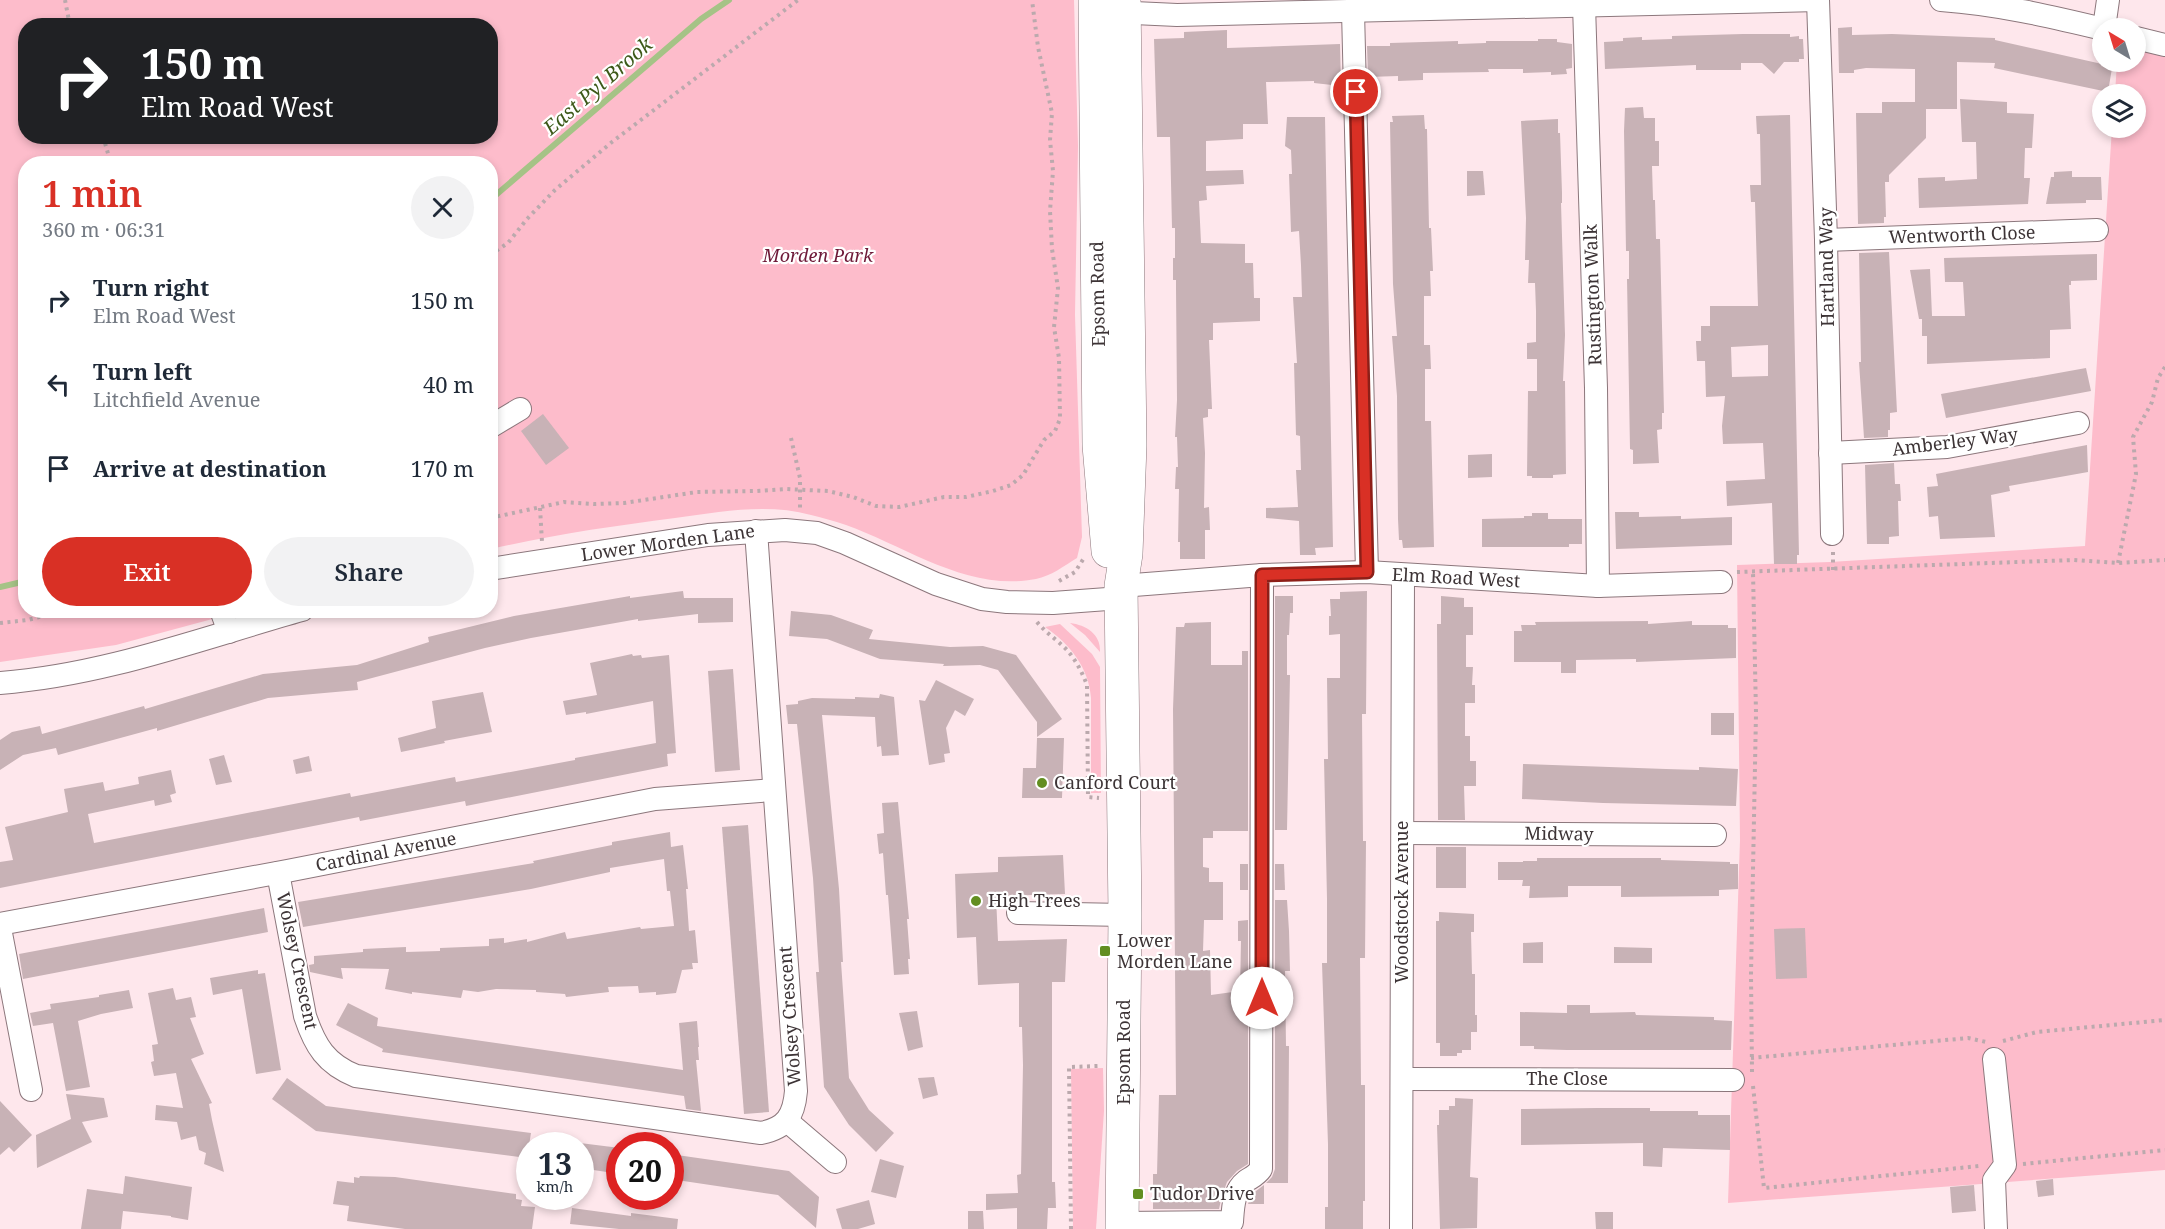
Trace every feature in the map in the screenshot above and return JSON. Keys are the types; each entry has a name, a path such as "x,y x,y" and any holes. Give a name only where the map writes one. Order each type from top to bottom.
{"highway":[{"name":"Epsom Road","path":"1109,8 1099,445 1109,556 1121,592 1125,915 1122,1226"}],"street":[{"path":"1109,8 1234,7 1353,11 1818,0"},
{"name":"Hartland Way","path":"1818,0 1832,534"},
{"path":"1941,0 1974,2 2029,11 2092,26"},
{"path":"2105,18 2108,0"},
{"name":"Rustington Walk","path":"1584,5 1596,388 1598,586"},
{"path":"1353,11 1367,572"},
{"path":"2146,40 2165,45"},
{"name":"Wentworth Close","path":"1826,240 2097,230"},
{"path":"498,422 520,409"},
{"name":"Amberley Way","path":"1830,453 1947,447 2078,423"},
{"name":"Lower Morden Lane","path":"498,568 708,535 796,530 818,533 936,584 982,598 1007,602 1053,603 1121,592"},
{"name":"Wolsey Crescent","path":"278,873 308,1025 319,1047 340,1069 356,1076 761,1133 774,1130 787,1121 795,1108 796,1091 756,531"},
{"name":"Elm Road West","path":"1121,592 1262,575 1367,572 1598,586 1721,582"},
{"path":"1122,1226 1232,1226 1233,1201 1243,1184 1261,1169 1262,575"},
{"name":"Woodstock Avenue","path":"1401,1229 1403,575"},
{"path":"224,618 229,632"},
{"path":"0,683 86,672 275,618"},
{"name":"Cardinal Avenue","path":"0,926 655,799 773,790"},
{"name":"Midway","path":"1403,832 1715,836"},
{"path":"1018,913 1125,915"},
{"path":"0,926 32,1090"},
{"path":"1993,1052 2005,1166 1994,1180 1996,1229"},
{"name":"The Close","path":"1402,1078 1733,1080"},
{"path":"787,1121 835,1162"}],"path":[{"path":"65,0 68,18"},
{"path":"498,250 508,243 555,189 612,142 798,0"},
{"path":"498,516 564,502 624,503 697,492 801,489 828,491 854,497 876,506 899,507 944,497 966,497 1011,485 1023,475 1044,440 1056,431 1060,419 1059,358 1054,327 1058,288 1052,249 1050,211 1053,171 1050,140 1052,113 1038,47 1032,0"},
{"path":"2118,563 2136,474 2133,438 2152,402 2158,378 2165,367"},
{"path":"791,438 801,489 796,530"},
{"path":"540,507 544,561"},
{"path":"1055,582 1075,572 1082,564 1085,554"},
{"path":"1721,582 1734,573 1753,572 2074,560 2118,563 2165,560"},
{"path":"1753,572 1756,713 1751,1058 1764,1188 1976,1166 2005,1166 2165,1150"},
{"path":"0,623 35,618"},
{"path":"1038,622 1042,629 1068,651 1083,673 1087,685 1088,797 1106,799"},
{"path":"1993,1052 2037,1032 2165,1020"},
{"path":"1751,1058 1968,1038"},
{"path":"1071,1229 1069,1067 1107,1065"}],"green space":[{"name":"Morden Park","path":"0,0 1074,0 1078,146 1075,315 1082,537 1077,558 1047,576 1036,579 1011,581 986,579 938,565 842,524 794,511 760,509 726,511 629,524 498,548 498,156 18,156 18,618 216,618 116,645 0,662"},
{"path":"2146,40 2165,45 2165,1170 1728,1203 1740,840 1737,565 1830,562 2085,546 2111,138 2146,138 2146,84 2116,84 2116,72 2146,72"},
{"path":"1070,623 1091,631 1098,640 1100,652 1085,635"},
{"path":"1060,624 1092,654 1100,667 1101,793 1091,793 1091,698 1086,677 1070,649 1045,627"},
{"path":"1103,1068 1104,1111 1096,1229 1073,1229 1071,1069"}],"building":[{"path":"1852,27 1852,35 1892,34 1995,38 1995,40 2092,62 2092,72 2111,72 2109,84 2092,84 2092,89 1994,68 1995,63 1957,62 1957,109 1926,109 1926,138 1889,175 1889,182 1885,182 1886,217 1884,217 1884,223 1858,224 1856,113 1882,113 1882,102 1915,102 1915,69 1866,68 1854,70 1854,73 1839,73 1838,28"},
{"path":"1227,30 1227,48 1340,44 1341,86 1314,83 1314,81 1266,82 1268,124 1243,124 1243,139 1206,141 1206,171 1243,170 1244,184 1206,186 1207,200 1199,201 1201,243 1245,244 1245,263 1253,263 1254,298 1260,298 1260,321 1213,323 1213,340 1209,340 1212,409 1208,409 1208,417 1203,418 1204,508 1209,507 1210,530 1205,530 1205,559 1180,559 1179,489 1175,489 1176,467 1178,467 1177,437 1175,437 1176,280 1173,280 1175,228 1172,228 1170,137 1157,137 1154,39 1184,38 1184,32"},
{"path":"1743,34 1799,36 1799,39 1803,39 1804,59 1799,59 1799,62 1784,62 1774,74 1762,63 1741,63 1741,70 1696,70 1696,65 1605,69 1604,42 1623,41 1623,38 1672,39 1672,36"},
{"path":"1538,39 1557,39 1557,42 1572,44 1572,68 1566,69 1567,74 1523,73 1523,69 1488,69 1489,72 1423,73 1423,80 1398,81 1398,76 1368,77 1367,46 1390,46 1390,43 1458,41 1458,44 1486,43 1486,41 1538,41"},
{"path":"1960,99 2007,102 2007,113 2034,114 2032,148 2025,148 2024,178 2030,178 2028,204 1919,208 1918,178 1945,177 1945,181 1977,179 1976,142 1962,142"},
{"path":"1643,107 1644,118 1655,118 1655,141 1659,141 1659,166 1652,166 1656,239 1660,239 1664,413 1662,413 1662,429 1657,430 1659,463 1633,464 1633,450 1630,449 1627,279 1629,279 1629,251 1626,251 1624,131 1625,108"},
{"path":"1424,115 1425,129 1427,129 1429,228 1431,228 1433,271 1430,271 1431,296 1424,296 1424,345 1430,345 1431,369 1425,369 1425,421 1431,421 1434,547 1403,548 1402,540 1399,540 1397,396 1392,336 1397,336 1393,284 1390,122 1393,122 1392,116"},
{"path":"1790,115 1799,555 1797,555 1797,564 1774,564 1772,503 1727,506 1726,481 1765,479 1763,443 1723,444 1725,396 1706,397 1705,361 1697,361 1696,341 1701,341 1701,326 1710,326 1710,306 1758,306 1755,202 1751,202 1750,185 1761,185 1760,134 1757,134 1756,116","holes":["1768,345 1768,376 1732,377 1731,347"]},
{"path":"1287,117 1325,117 1333,547 1315,548 1316,555 1300,555 1299,521 1266,518 1266,508 1298,507 1296,470 1301,470 1300,436 1296,435 1294,363 1297,363 1293,297 1302,297 1301,265 1299,231 1291,232 1289,174 1292,174 1291,150 1285,146"},
{"path":"1558,119 1562,193 1566,474 1553,475 1553,478 1532,478 1532,476 1527,476 1528,391 1537,391 1537,359 1527,359 1527,343 1536,342 1536,311 1535,283 1528,283 1529,260 1525,260 1526,218 1521,121"},
{"path":"1467,171 1483,171 1485,195 1467,196"},
{"path":"2072,171 2072,177 2101,177 2102,200 2086,200 2086,203 2046,204 2054,172"},
{"path":"1889,252 1897,412 1890,413 1888,437 1864,438 1859,362 1861,362 1859,253"},
{"path":"2097,254 2097,280 2071,281 2069,285 2071,329 2050,330 2050,358 1927,364 1927,336 1922,336 1922,319 1919,319 1910,270 1930,269 1932,316 1965,316 1963,282 1945,282 1944,258"},
{"path":"2086,368 2091,391 1946,418 1941,394"},
{"path":"543,414 569,448 546,465 521,431"},
{"path":"2087,445 2088,472 2009,486 2010,491 1991,495 1995,537 1940,539 1938,516 1929,517 1927,487 1938,486 1936,474"},
{"path":"1492,454 1492,477 1468,478 1468,455"},
{"path":"1894,463 1895,484 1900,484 1899,536 1889,537 1889,544 1867,544 1865,465"},
{"path":"1615,512 1639,512 1639,517 1681,516 1681,519 1732,517 1732,545 1616,549"},
{"path":"1532,513 1548,513 1548,519 1582,519 1582,544 1569,544 1569,547 1482,547 1482,519 1524,518 1524,516 1532,516"},
{"path":"683,591 684,598 733,598 733,622 698,623 698,614 638,621 638,619 531,638 357,682 358,690 268,698 157,731 157,728 58,755 56,748 23,755 0,770 0,740 12,732 40,726 42,734 144,706 145,709 263,674 357,665 429,642 428,637 514,616 630,596 630,598"},
{"path":"1367,591 1366,714 1362,714 1363,841 1366,841 1365,958 1360,958 1361,1085 1365,1085 1365,1201 1363,1201 1363,1229 1325,1229 1325,1207 1328,1207 1328,1144 1322,963 1327,963 1324,759 1328,759 1327,678 1340,678 1340,634 1329,635 1330,599 1340,599 1340,592"},
{"path":"1275,596 1293,596 1293,613 1290,613 1289,635 1287,635 1287,675 1290,675 1287,830 1275,830"},
{"path":"1441,596 1464,598 1464,607 1473,607 1473,635 1466,635 1466,667 1473,667 1472,685 1475,685 1475,703 1465,703 1465,736 1470,736 1470,761 1476,761 1476,786 1464,786 1465,820 1438,820 1437,624 1441,624"},
{"path":"791,611 831,615 873,630 869,639 950,647 983,646 1016,655 1062,719 1037,737 1037,722 998,670 980,665 943,666 944,664 880,659 827,639 789,636"},
{"path":"1648,621 1648,624 1692,621 1692,625 1728,625 1728,628 1736,628 1736,658 1636,662 1636,659 1576,660 1576,673 1561,673 1561,662 1514,662 1514,631 1522,631 1521,625 1536,625 1535,622"},
{"path":"1211,622 1211,665 1242,665 1242,651 1248,651 1248,831 1213,831 1213,838 1203,838 1203,867 1209,868 1209,882 1223,882 1223,920 1204,920 1203,951 1210,950 1211,995 1240,991 1241,941 1238,941 1238,921 1248,920 1248,1164 1237,1171 1227,1182 1219,1209 1153,1209 1153,1174 1157,1174 1159,1095 1176,1095 1173,709 1176,627 1184,627 1185,623"},
{"path":"632,654 633,656 641,655 642,658 669,655 676,753 667,754 668,766 466,806 465,801 360,821 359,817 0,888 0,862 13,860 5,827 68,812 64,789 103,782 105,791 139,784 138,777 171,770 176,793 170,795 172,802 155,806 154,800 88,814 94,843 350,793 351,797 455,777 456,782 656,743 653,701 586,714 586,712 566,715 563,701 597,695 590,663"},
{"path":"733,669 740,770 715,772 708,671"},
{"path":"936,680 974,699 965,716 955,710 946,728 950,753 944,754 945,762 929,765 919,700 925,701"},
{"path":"483,692 492,732 401,752 398,738 436,728 432,701"},
{"path":"880,694 894,697 899,755 882,756 881,746 877,747 875,717 822,715 839,889 843,962 841,962 849,1078 869,1110 894,1133 876,1152 849,1125 824,1087 816,972 819,972 813,878 797,724 788,724 786,705 798,704 798,701 812,698 879,698"},
{"path":"1711,713 1734,713 1734,735 1711,735"},
{"path":"1037,738 1064,738 1062,798 1022,798 1023,768 1036,768"},
{"path":"224,755 232,782 216,785 209,759"},
{"path":"309,756 312,771 296,774 293,760"},
{"path":"1523,764 1699,770 1699,767 1738,769 1736,806 1522,799"},
{"path":"898,802 909,919 907,919 910,959 908,959 909,974 894,975 883,853 879,854 877,834 884,833 882,803"},
{"path":"748,825 769,1112 744,1114 722,827"},
{"path":"670,832 671,847 683,845 688,889 686,889 689,931 695,930 698,963 692,963 693,969 682,970 676,993 656,995 656,992 639,993 638,986 608,987 609,992 566,997 565,994 536,992 536,990 496,989 478,992 463,990 461,998 385,989 389,969 341,968 343,979 310,972 309,965 314,964 314,956 363,952 363,949 406,947 406,952 440,951 440,948 489,946 489,939 504,938 504,943 527,939 527,942 565,932 567,939 640,927 641,929 674,926 664,859 610,868 610,872 531,889 303,927 298,902 534,863 533,861 612,845 612,842"},
{"path":"1436,847 1466,847 1466,888 1436,888"},
{"path":"1063,855 1065,894 996,896 998,941 1067,939 1065,982 1052,982 1052,1182 1055,1182 1056,1208 1048,1208 1047,1229 1017,1229 1017,1208 986,1210 986,1194 1018,1193 1017,1175 1021,1174 1023,1065 1022,1027 1019,1027 1019,983 978,985 976,937 957,938 955,874 998,872 998,857"},
{"path":"1537,858 1661,858 1661,860 1730,862 1730,864 1738,864 1738,889 1719,890 1719,896 1621,897 1621,886 1568,886 1568,897 1529,898 1530,886 1522,886 1523,880 1498,880 1498,862 1537,861"},
{"path":"1240,864 1248,864 1248,890 1240,890"},
{"path":"1275,864 1284,864 1285,890 1275,890"},
{"path":"1275,900 1287,900 1289,931 1290,971 1285,971 1286,1046 1289,1046 1288,1183 1266,1183 1272,1177 1275,1169"},
{"path":"264,908 268,932 23,979 19,954"},
{"path":"1439,912 1474,914 1474,932 1471,932 1472,974 1475,974 1477,1032 1471,1032 1471,1050 1462,1050 1462,1053 1457,1053 1457,1056 1440,1056 1440,1043 1436,1043 1436,921 1439,921"},
{"path":"1805,928 1807,978 1776,979 1774,929"},
{"path":"1543,942 1543,963 1523,963 1523,943"},
{"path":"1614,947 1652,948 1652,963 1614,963"},
{"path":"258,970 258,974 265,973 281,1070 256,1074 242,989 213,995 210,978"},
{"path":"173,988 176,1000 191,997 196,1017 190,1018 204,1054 191,1059 212,1103 209,1104 224,1172 204,1164 206,1153 199,1150 196,1136 181,1140 177,1122 155,1120 156,1105 183,1108 176,1073 154,1076 151,1062 154,1061 152,1045 158,1044 148,993"},
{"path":"129,990 133,1008 78,1021 90,1087 66,1091 53,1023 33,1026 30,1013 51,1009 50,1004"},
{"path":"348,1003 378,1018 377,1026 683,1070 679,1023 697,1021 699,1060 696,1060 701,1111 686,1109 684,1096 382,1052 383,1049 336,1025"},
{"path":"1567,1005 1590,1005 1590,1013 1635,1012 1636,1015 1714,1017 1714,1020 1732,1021 1731,1050 1567,1050 1534,1049 1534,1046 1520,1046 1520,1012 1567,1013"},
{"path":"917,1011 923,1047 908,1051 899,1013"},
{"path":"934,1077 938,1095 923,1099 918,1078"},
{"path":"287,1078 326,1106 523,1132 516,1132 516,1157 316,1131 272,1099"},
{"path":"66,1094 104,1098 108,1117 82,1122 92,1142 37,1168 36,1135 71,1119"},
{"path":"1455,1098 1473,1099 1470,1177 1478,1178 1477,1228 1440,1229 1437,1125 1439,1125 1439,1110 1449,1110 1449,1106 1455,1106"},
{"path":"0,1101 32,1135 14,1152 9,1147 0,1155"},
{"path":"1650,1108 1650,1111 1698,1111 1698,1115 1730,1115 1730,1150 1663,1148 1662,1167 1643,1166 1643,1143 1521,1145 1521,1109"},
{"path":"594,1145 606,1146 606,1172 594,1170"},
{"path":"684,1156 789,1171 819,1197 816,1228 778,1195 684,1181"},
{"path":"880,1159 904,1166 896,1198 871,1192"},
{"path":"125,1176 192,1187 188,1220 123,1211 121,1229 81,1229 87,1189 123,1194"},
{"path":"360,1176 395,1177 516,1194 516,1210 535,1210 532,1229 405,1229 347,1221 349,1206 333,1204 337,1181 354,1183 354,1177 359,1178"},
{"path":"2053,1179 2054,1195 2038,1197 2036,1181"},
{"path":"1264,1185 1264,1204 1248,1204 1252,1194"},
{"path":"1974,1185 1976,1211 1952,1213 1950,1187"},
{"path":"869,1200 875,1224 858,1229 842,1229 836,1209"},
{"path":"572,1210 631,1216 631,1213 678,1219 677,1229 619,1229 570,1224"},
{"path":"968,1211 983,1211 984,1229 968,1229"},
{"path":"1595,1212 1613,1212 1613,1229 1596,1229"}],"waterway":[{"name":"East Pyl Brook","path":"498,193 701,19 729,0"},
{"name":"East Pyl Brook","path":"0,587 18,583"}],"place":[{"name":"Canford Court","path":"1042,783"},
{"name":"High Trees","path":"976,901"},
{"name":"Lower Morden Lane","path":"1105,951"},
{"name":"Tudor Drive","path":"1138,1194"}],"route":[{"path":"1262,998 1262,575 1367,572 1356,92"}]}
